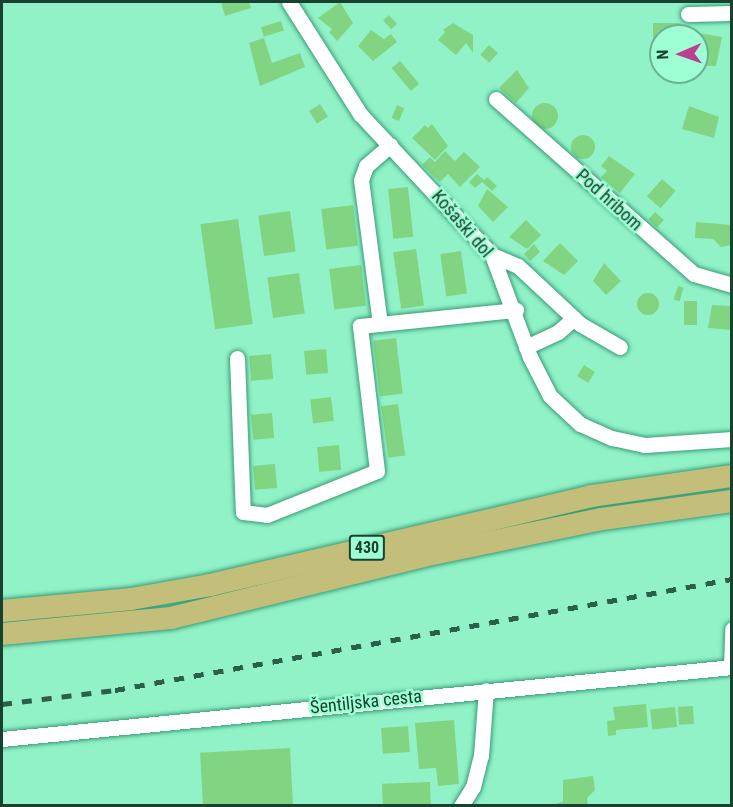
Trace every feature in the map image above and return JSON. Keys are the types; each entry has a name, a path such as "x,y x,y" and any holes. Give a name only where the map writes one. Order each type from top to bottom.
{"highway":[{"name":"430","path":"2,611 63,607 199,587 591,496 732,476"},
{"name":"430","path":"2,634 171,618 434,554 602,519 732,501"}],"street":[{"name":"Košaški dol","path":"288,2 360,114 492,255 516,310 526,347 550,396 580,424 612,438 645,445 732,439"},
{"path":"688,14 732,13"},
{"name":"Pod hribom","path":"496,99 694,274 732,285"},
{"path":"380,324 360,180 366,166 390,145"},
{"path":"492,255 518,266 574,318 620,347"},
{"path":"237,358 243,512 267,515 377,471 360,326 516,310"},
{"path":"526,347 558,332 574,318"},
{"path":"731,667 732,629"},
{"name":"Šentiljska cesta","path":"2,739 731,667"},
{"path":"461,806 473,787 481,756 486,690"}],"building":[{"path":"221,2 249,2 251,8 225,16"},
{"path":"340,2 353,23 337,41 329,32 332,29 318,18"},
{"path":"389,15 397,24 391,29 383,20"},
{"path":"281,21 284,31 264,37 261,27"},
{"path":"453,23 473,35 473,53 466,43 456,55 438,40 445,32 443,30"},
{"path":"681,23 681,24 653,24"},
{"path":"371,30 384,39 391,34 397,42 373,61 358,46"},
{"path":"709,35 722,37 716,66 709,66"},
{"path":"264,38 272,63 300,53 305,67 260,86 249,43"},
{"path":"489,45 498,53 489,63 480,55"},
{"path":"400,61 419,84 411,91 392,68"},
{"path":"517,70 529,88 516,103 499,88"},
{"path":"545,103 554,107 558,116 554,125 545,129 536,125 532,116 536,107"},
{"path":"320,104 328,117 317,124 309,111"},
{"path":"397,105 404,108 399,121 392,118"},
{"path":"689,106 719,117 714,138 682,129"},
{"path":"432,124 448,146 435,160 412,138 425,125 428,128"},
{"path":"583,135 588,136 594,142 594,152 588,158 583,159 578,158 572,152 571,147 572,142 578,136"},
{"path":"445,151 455,161 464,152 480,167 460,187 448,174 440,182 422,165 430,157 435,162"},
{"path":"609,156 635,174 620,193 601,177 607,171 601,166"},
{"path":"477,174 484,180 487,177 497,186 492,191 482,182 475,188 469,182"},
{"path":"662,179 676,191 660,208 647,196"},
{"path":"408,187 413,237 393,239 388,189"},
{"path":"487,189 508,207 493,222 478,206"},
{"path":"353,205 358,246 326,250 321,209"},
{"path":"290,211 296,252 264,256 258,215"},
{"path":"655,212 664,220 657,227 648,219"},
{"path":"238,219 253,324 215,329 200,224"},
{"path":"526,220 541,235 527,249 509,237"},
{"path":"696,222 732,225 732,245 721,247 713,239 695,238"},
{"path":"560,243 578,261 564,275 543,261"},
{"path":"534,244 540,252 530,261 524,254"},
{"path":"416,249 424,305 401,309 393,252"},
{"path":"461,251 467,294 446,297 440,254"},
{"path":"604,263 621,281 606,295 593,281"},
{"path":"361,265 366,306 334,310 329,269"},
{"path":"299,273 305,314 273,318 267,277"},
{"path":"678,286 684,288 679,301 674,299"},
{"path":"648,293 656,296 659,304 656,312 648,315 640,312 637,304 640,296"},
{"path":"684,301 697,301 697,325 684,325"},
{"path":"712,305 732,306 732,330 708,328"},
{"path":"396,338 403,394 380,396 373,341"},
{"path":"326,349 328,373 306,375 304,351"},
{"path":"271,354 273,379 251,381 249,356"},
{"path":"584,365 595,372 588,383 577,376"},
{"path":"331,397 334,421 313,423 310,400"},
{"path":"398,404 405,455 388,458 381,406"},
{"path":"272,413 274,438 253,440 251,415"},
{"path":"339,445 341,470 319,472 317,447"},
{"path":"275,464 277,488 255,490 253,466"},
{"path":"646,704 648,727 616,730 616,735 608,736 607,721 615,720 613,707"},
{"path":"693,706 694,724 679,725 678,707"},
{"path":"675,707 677,727 652,730 650,710"},
{"path":"454,720 459,784 438,786 436,768 419,769 415,723"},
{"path":"408,726 410,752 383,754 381,728"},
{"path":"290,748 293,805 203,806 200,753"},
{"path":"593,776 595,790 587,798 588,806 547,806 563,802 563,780"},
{"path":"430,782 431,806 383,806 382,784"}],"railway":[{"path":"2,704 115,690 732,579"}]}
